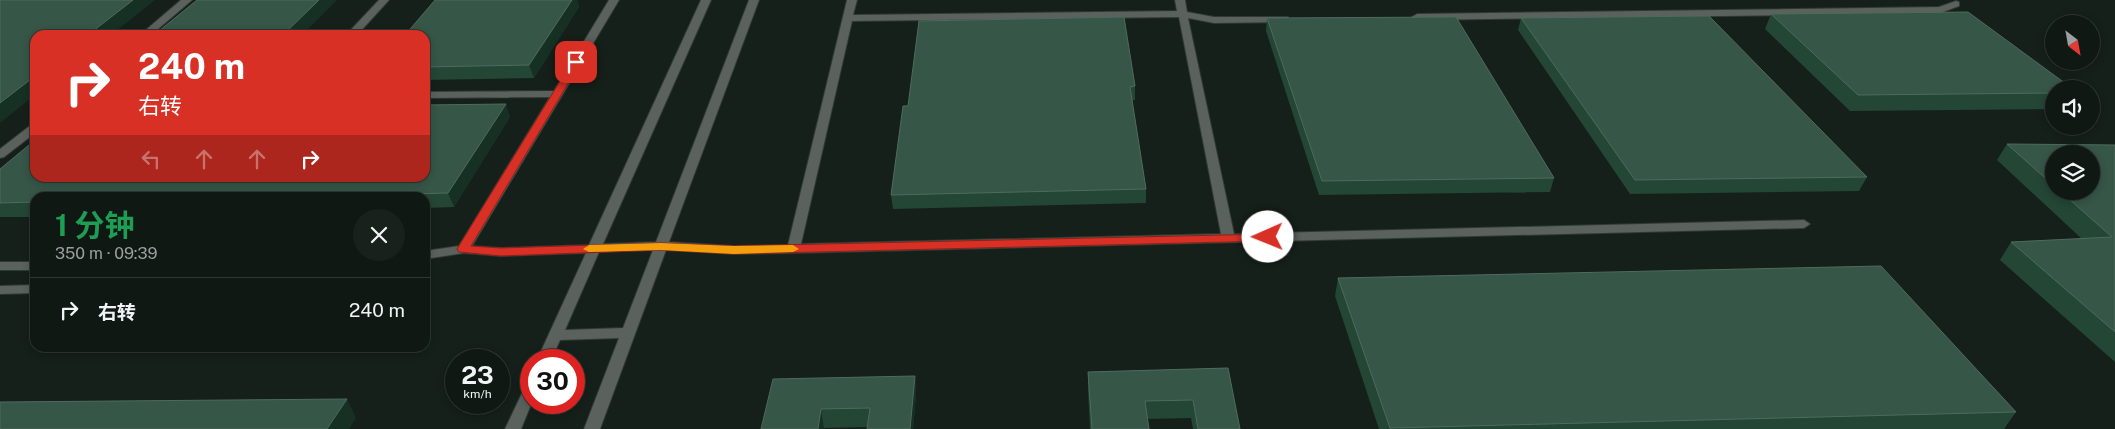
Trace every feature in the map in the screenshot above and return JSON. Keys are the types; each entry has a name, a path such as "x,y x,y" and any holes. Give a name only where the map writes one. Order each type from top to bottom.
{"street":[{"path":"151,30 187,0"},
{"path":"356,30 384,0"},
{"path":"430,259 463,249 614,0"},
{"path":"549,349 706,0"},
{"path":"592,429 754,0"},
{"path":"793,249 852,0"},
{"path":"1180,0 1228,238"},
{"path":"1403,17 1940,10 1956,4 1950,0"},
{"path":"847,18 1183,14 1214,20 1293,19"},
{"path":"430,95 557,94"},
{"path":"0,155 30,131"},
{"path":"430,253 463,249 501,252 661,246 734,250 793,249 1804,224"},
{"path":"0,266 30,266"},
{"path":"0,290 30,289"},
{"path":"555,335 628,333"},
{"path":"513,429 520,413"}],"building":[{"path":"0,0 133,0 94,30 30,30 30,80 0,103"},
{"path":"197,0 319,0 288,30 160,30"},
{"path":"435,0 572,0 529,65 430,67 430,30 409,30"},
{"path":"1968,12 2061,80 2045,80 2045,93 1858,95 1771,14"},
{"path":"1709,16 1867,177 1635,180 1521,18"},
{"path":"1124,17 1135,86 1130,87 1146,189 891,195 903,106 908,106 919,21"},
{"path":"1456,17 1554,178 1322,181 1267,18"},
{"path":"506,104 448,193 30,192 30,202 0,203 0,169 30,144 30,182 430,182 430,105"},
{"path":"2007,144 2115,145 2115,332 2011,242 2112,237 2070,200 2100,200 2100,145 2045,145 2045,178"},
{"path":"1881,266 2016,412 1390,428 1338,278"},
{"path":"1228,368 1240,429 1198,429 1193,400 1145,401 1149,429 1092,429 1088,372"},
{"path":"915,376 910,429 867,429 870,408 821,409 818,429 761,429 773,379"},
{"path":"347,399 327,429 0,429 0,402"}],"slow traffic":[{"path":"589,249 661,246 734,250 793,249"}],"route":[{"path":"576,62 463,249 501,252 661,246 734,250 1268,237"}]}
